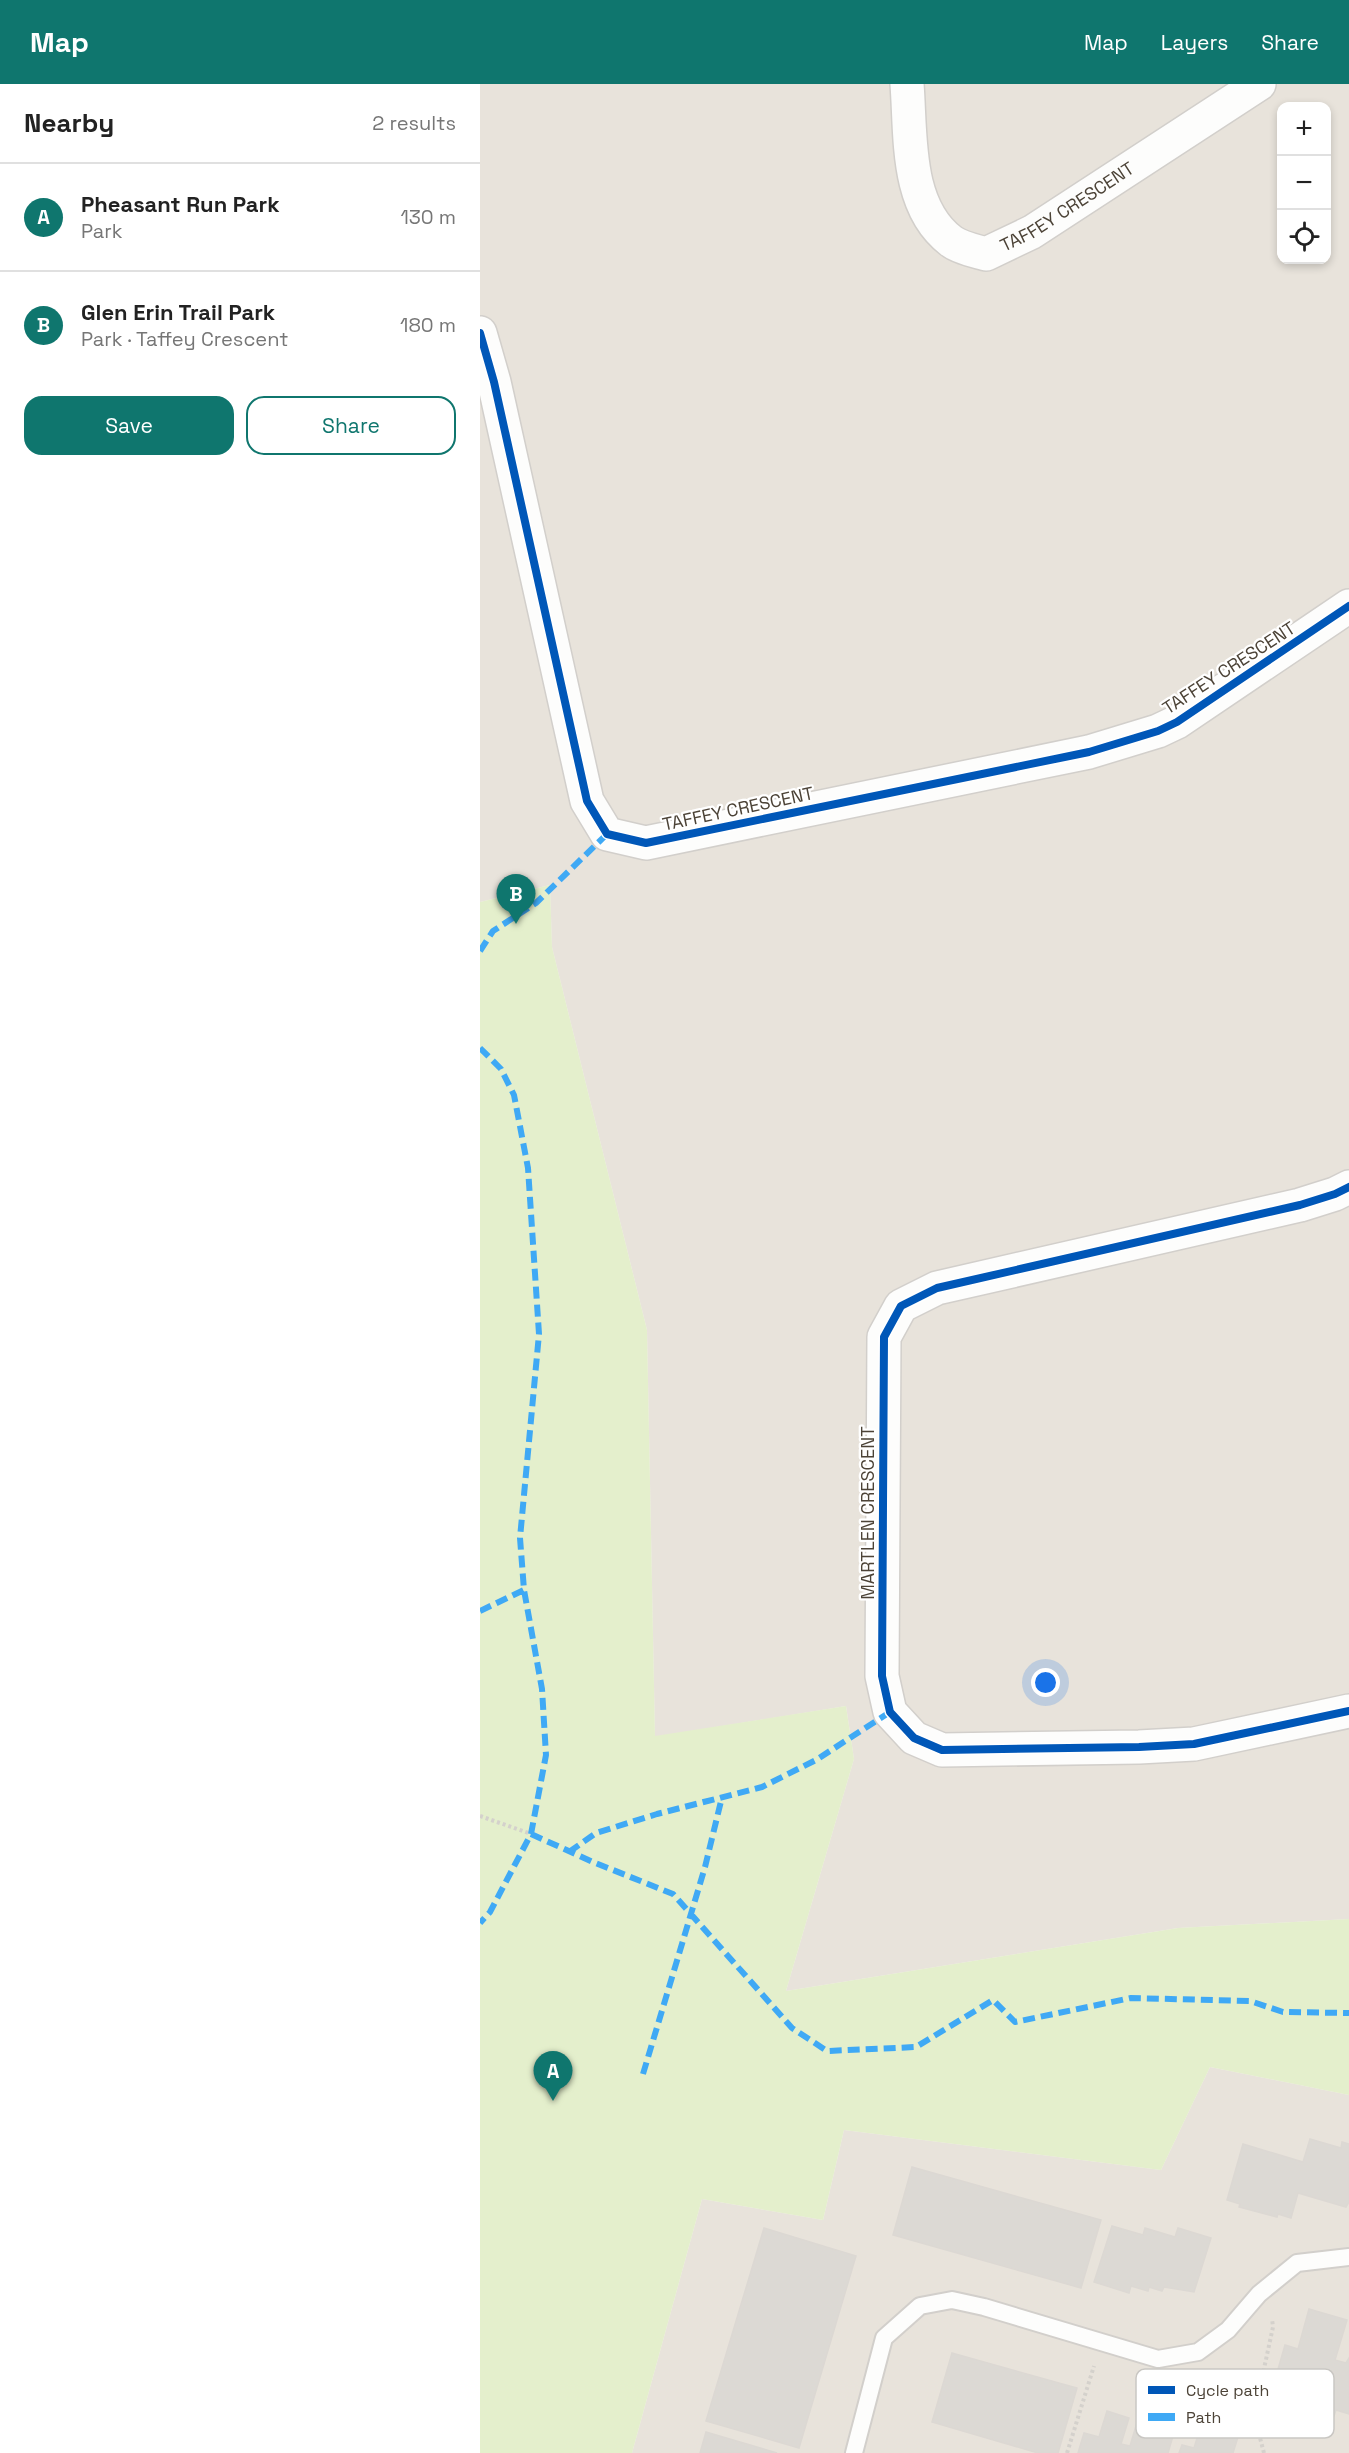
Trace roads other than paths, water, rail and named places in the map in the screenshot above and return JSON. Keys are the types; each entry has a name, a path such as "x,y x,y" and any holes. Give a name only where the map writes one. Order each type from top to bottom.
{"street":[{"name":"TAFFEY CRESCENT","path":"908,84 914,174 927,214 952,242 986,254 1032,232 1259,84"},
{"name":"TAFFEY CRESCENT","path":"480,333 494,382 588,801 607,834 646,843 1089,752 1158,731 1177,722 1349,606"},
{"name":"MARTLEN CRESCENT","path":"1349,1187 1300,1205 937,1288 901,1306 884,1337 882,1676 890,1712 914,1738 942,1750 1194,1744 1349,1711"}],"lane":[{"path":"854,2453 884,2338 920,2306 952,2300 984,2307 1158,2359 1198,2352 1228,2330 1265,2289 1297,2263 1349,2257"}],"place":[{"name":"Glen Erin Trail Park","path":"516,924"},
{"name":"Pheasant Run Park","path":"553,2101"}]}
